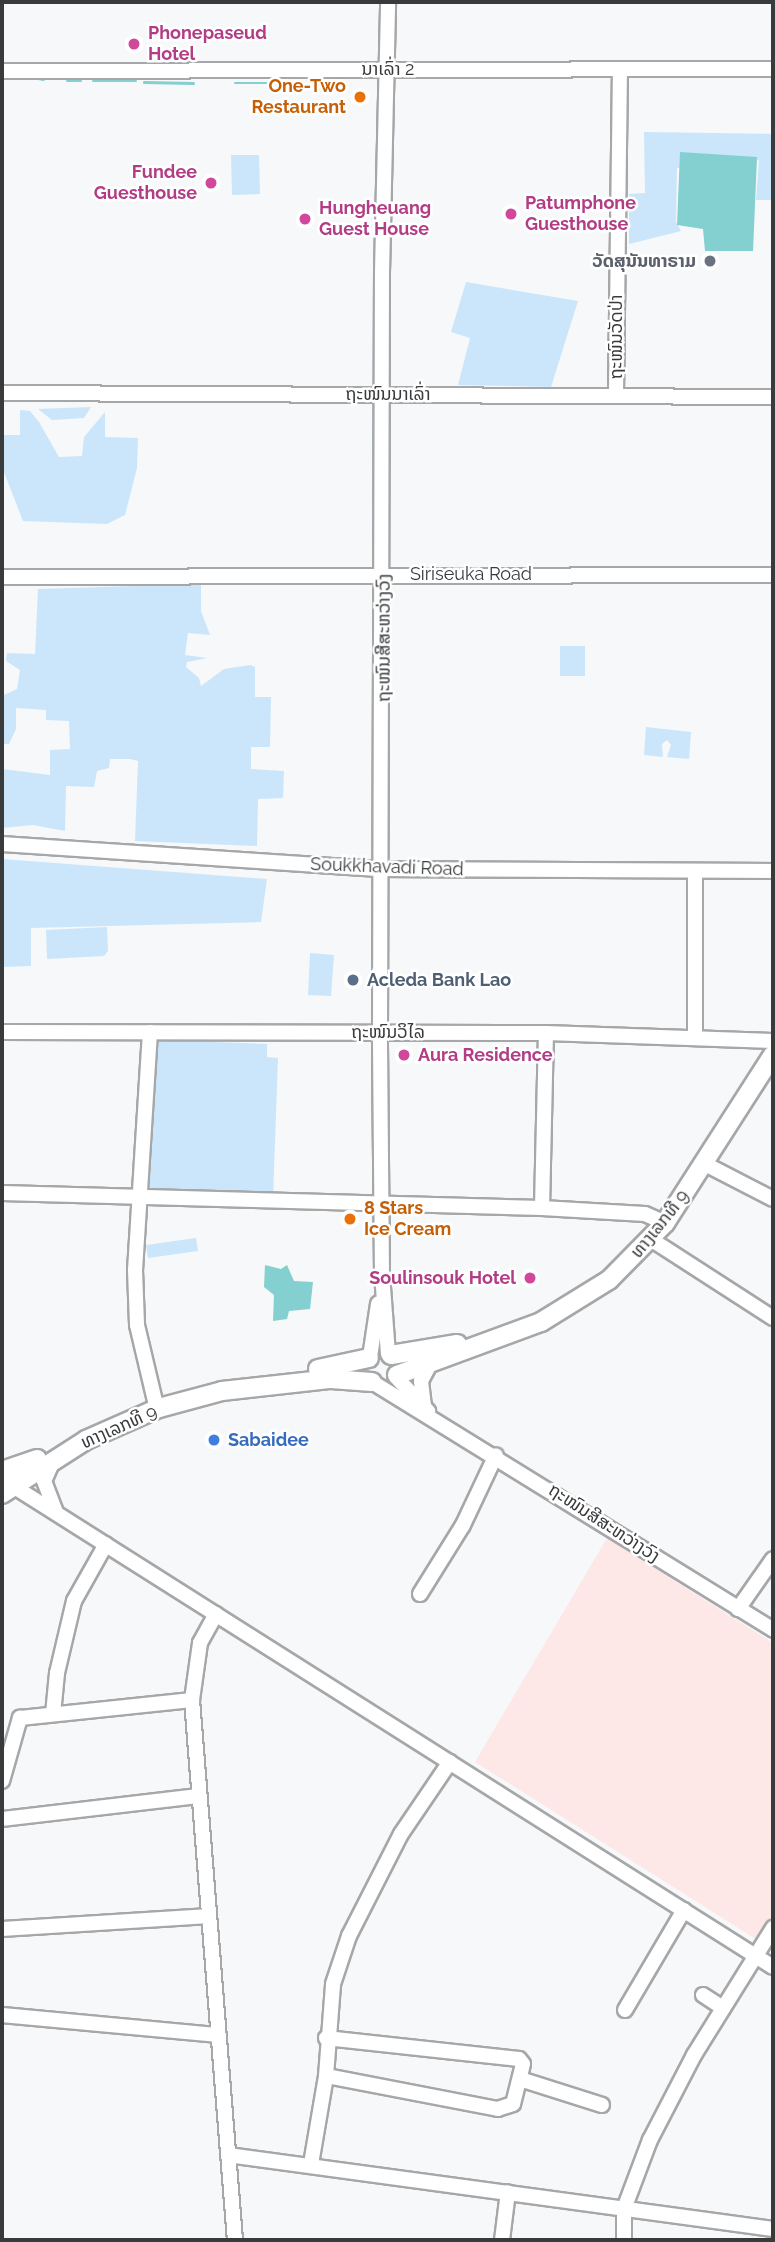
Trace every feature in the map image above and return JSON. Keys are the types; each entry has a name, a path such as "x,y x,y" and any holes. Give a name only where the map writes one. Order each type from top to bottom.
{"main road":[{"name":"ທາງເລກທີ 9","path":"396,1376 498,1338 580,1301 652,1240 705,1164 773,1055"},
{"name":"ທາງເລກທີ 9","path":"2,1471 29,1464 155,1401 220,1383 351,1366 379,1356 498,1338"},
{"path":"379,1356 397,1362 396,1376 388,1384 375,1384 365,1368 379,1356"},
{"name":"ທາງເລກທີ 9","path":"6,1486 54,1459 84,1436 159,1408 222,1391 331,1379 375,1384"}],"street":[{"name":"ຖະໜົນສີສະຫວ່າງວົງ","path":"379,1356 382,1274 380,1032 385,573 382,394 388,2"},
{"name":"ຖະໜົນວັດປ່າ","path":"616,394 620,69"},
{"name":"ນາເລົ່າ 2","path":"2,71 773,69"},
{"name":"ຖະໜົນນາເລົ່າ","path":"2,393 616,394 773,397"},
{"name":"Siriseuka Road","path":"2,576 385,573 773,575"},
{"name":"Soukkhavadi Road","path":"2,844 382,869 695,873 773,871"},
{"path":"695,873 695,1035"},
{"name":"ຖະໜົນວິໄລ","path":"2,1032 546,1033 695,1035 773,1041"},
{"path":"150,1032 143,1198 135,1270 137,1325 155,1401"},
{"path":"542,1208 546,1033"},
{"path":"705,1164 773,1199"},
{"path":"2,1193 542,1208 645,1214 665,1223"},
{"path":"652,1240 773,1318"},
{"path":"429,1412 421,1381 430,1362"},
{"path":"396,1376 429,1412"},
{"path":"375,1384 429,1412"},
{"name":"ຖະໜົນສີສະຫວ່າງວົງ","path":"429,1412 773,1630"},
{"path":"420,1594 463,1525 496,1455"},
{"path":"54,1459 44,1481 57,1513"},
{"path":"6,1486 57,1513 773,1967"},
{"path":"53,1714 57,1673 74,1601 106,1544"},
{"path":"738,1609 773,1559"},
{"path":"216,1614 201,1643 192,1700 207,1916 235,2240"},
{"path":"2,1781 20,1718 192,1700"},
{"path":"311,2164 326,2076 326,2038 333,1984 349,1936 401,1834 450,1762"},
{"path":"2,1819 198,1796"},
{"path":"625,2010 684,1910"},
{"path":"2,1929 207,1916"},
{"path":"624,2240 624,2209 650,2140 723,2008 773,1927"},
{"path":"703,1995 723,2008"},
{"path":"2,2015 217,2035"},
{"path":"326,2038 519,2059 523,2064 513,2104 498,2109 326,2076"},
{"path":"520,2079 602,2105"},
{"path":"228,2155 311,2164 773,2229"},
{"path":"502,2240 508,2192"}],"shaded area":[{"path":"644,132 773,134 773,200 756,200 759,160 677,168 676,222 681,231 629,244 629,194 645,193"},
{"path":"231,155 259,155 260,194 232,195"},
{"path":"466,282 578,301 551,387 458,385 470,338 451,332"},
{"path":"91,407 84,418 52,420 38,409"},
{"path":"20,410 30,411 59,457 82,456 84,437 105,412 105,437 138,438 137,468 125,515 107,524 23,521 2,467 2,435 20,435"},
{"path":"201,584 201,611 210,635 188,633 185,655 207,658 187,662 186,667 199,678 201,686 224,669 250,665 255,667 255,697 271,697 270,747 251,747 251,769 284,771 283,798 258,799 257,846 135,841 138,761 130,759 110,759 109,768 97,771 94,787 66,786 65,831 33,825 2,828 2,769 50,775 50,750 70,749 69,721 46,720 46,710 16,708 16,729 9,744 2,744 2,696 17,689 20,670 6,661 7,653 35,654 38,589"},
{"path":"560,646 585,646 585,676 560,676"},
{"path":"646,727 691,732 689,759 667,757 671,745 667,740 662,744 663,757 644,755"},
{"path":"2,859 267,879 261,922 31,928 31,966 2,967"},
{"path":"107,927 108,951 104,956 47,959 46,930"},
{"path":"310,953 334,955 331,996 308,995"},
{"path":"155,1040 267,1044 267,1057 278,1058 273,1198 149,1193"},
{"path":"196,1238 198,1251 148,1258 146,1245"},
{"path":"607,1538 773,1643 773,1919 759,1941 475,1762"}],"water":[{"path":"680,152 757,157 753,251 705,251 703,229 677,225"},
{"path":"265,1265 281,1269 287,1265 294,1281 313,1282 310,1309 289,1311 287,1319 273,1321 274,1295 264,1287"}],"waterway":[{"path":"38,78 43,79"},
{"path":"67,81 81,81"},
{"path":"93,81 136,81"},
{"path":"144,82 193,83"},
{"path":"235,83 294,83"}],"place":[{"name":"Phonepaseud Hotel","path":"134,44"},
{"name":"One-Two Restaurant","path":"360,97"},
{"name":"Fundee Guesthouse","path":"211,183"},
{"name":"Patumphone Guesthouse","path":"511,214"},
{"name":"Hungheuang Guest House","path":"305,219"},
{"name":"ວັດສຸນັນທາຣາມ","path":"710,261"},
{"name":"Acleda Bank Lao","path":"353,980"},
{"name":"Aura Residence","path":"404,1055"},
{"name":"8 Stars Ice Cream","path":"350,1219"},
{"name":"Soulinsouk Hotel","path":"530,1278"},
{"name":"Sabaidee","path":"214,1440"}]}
